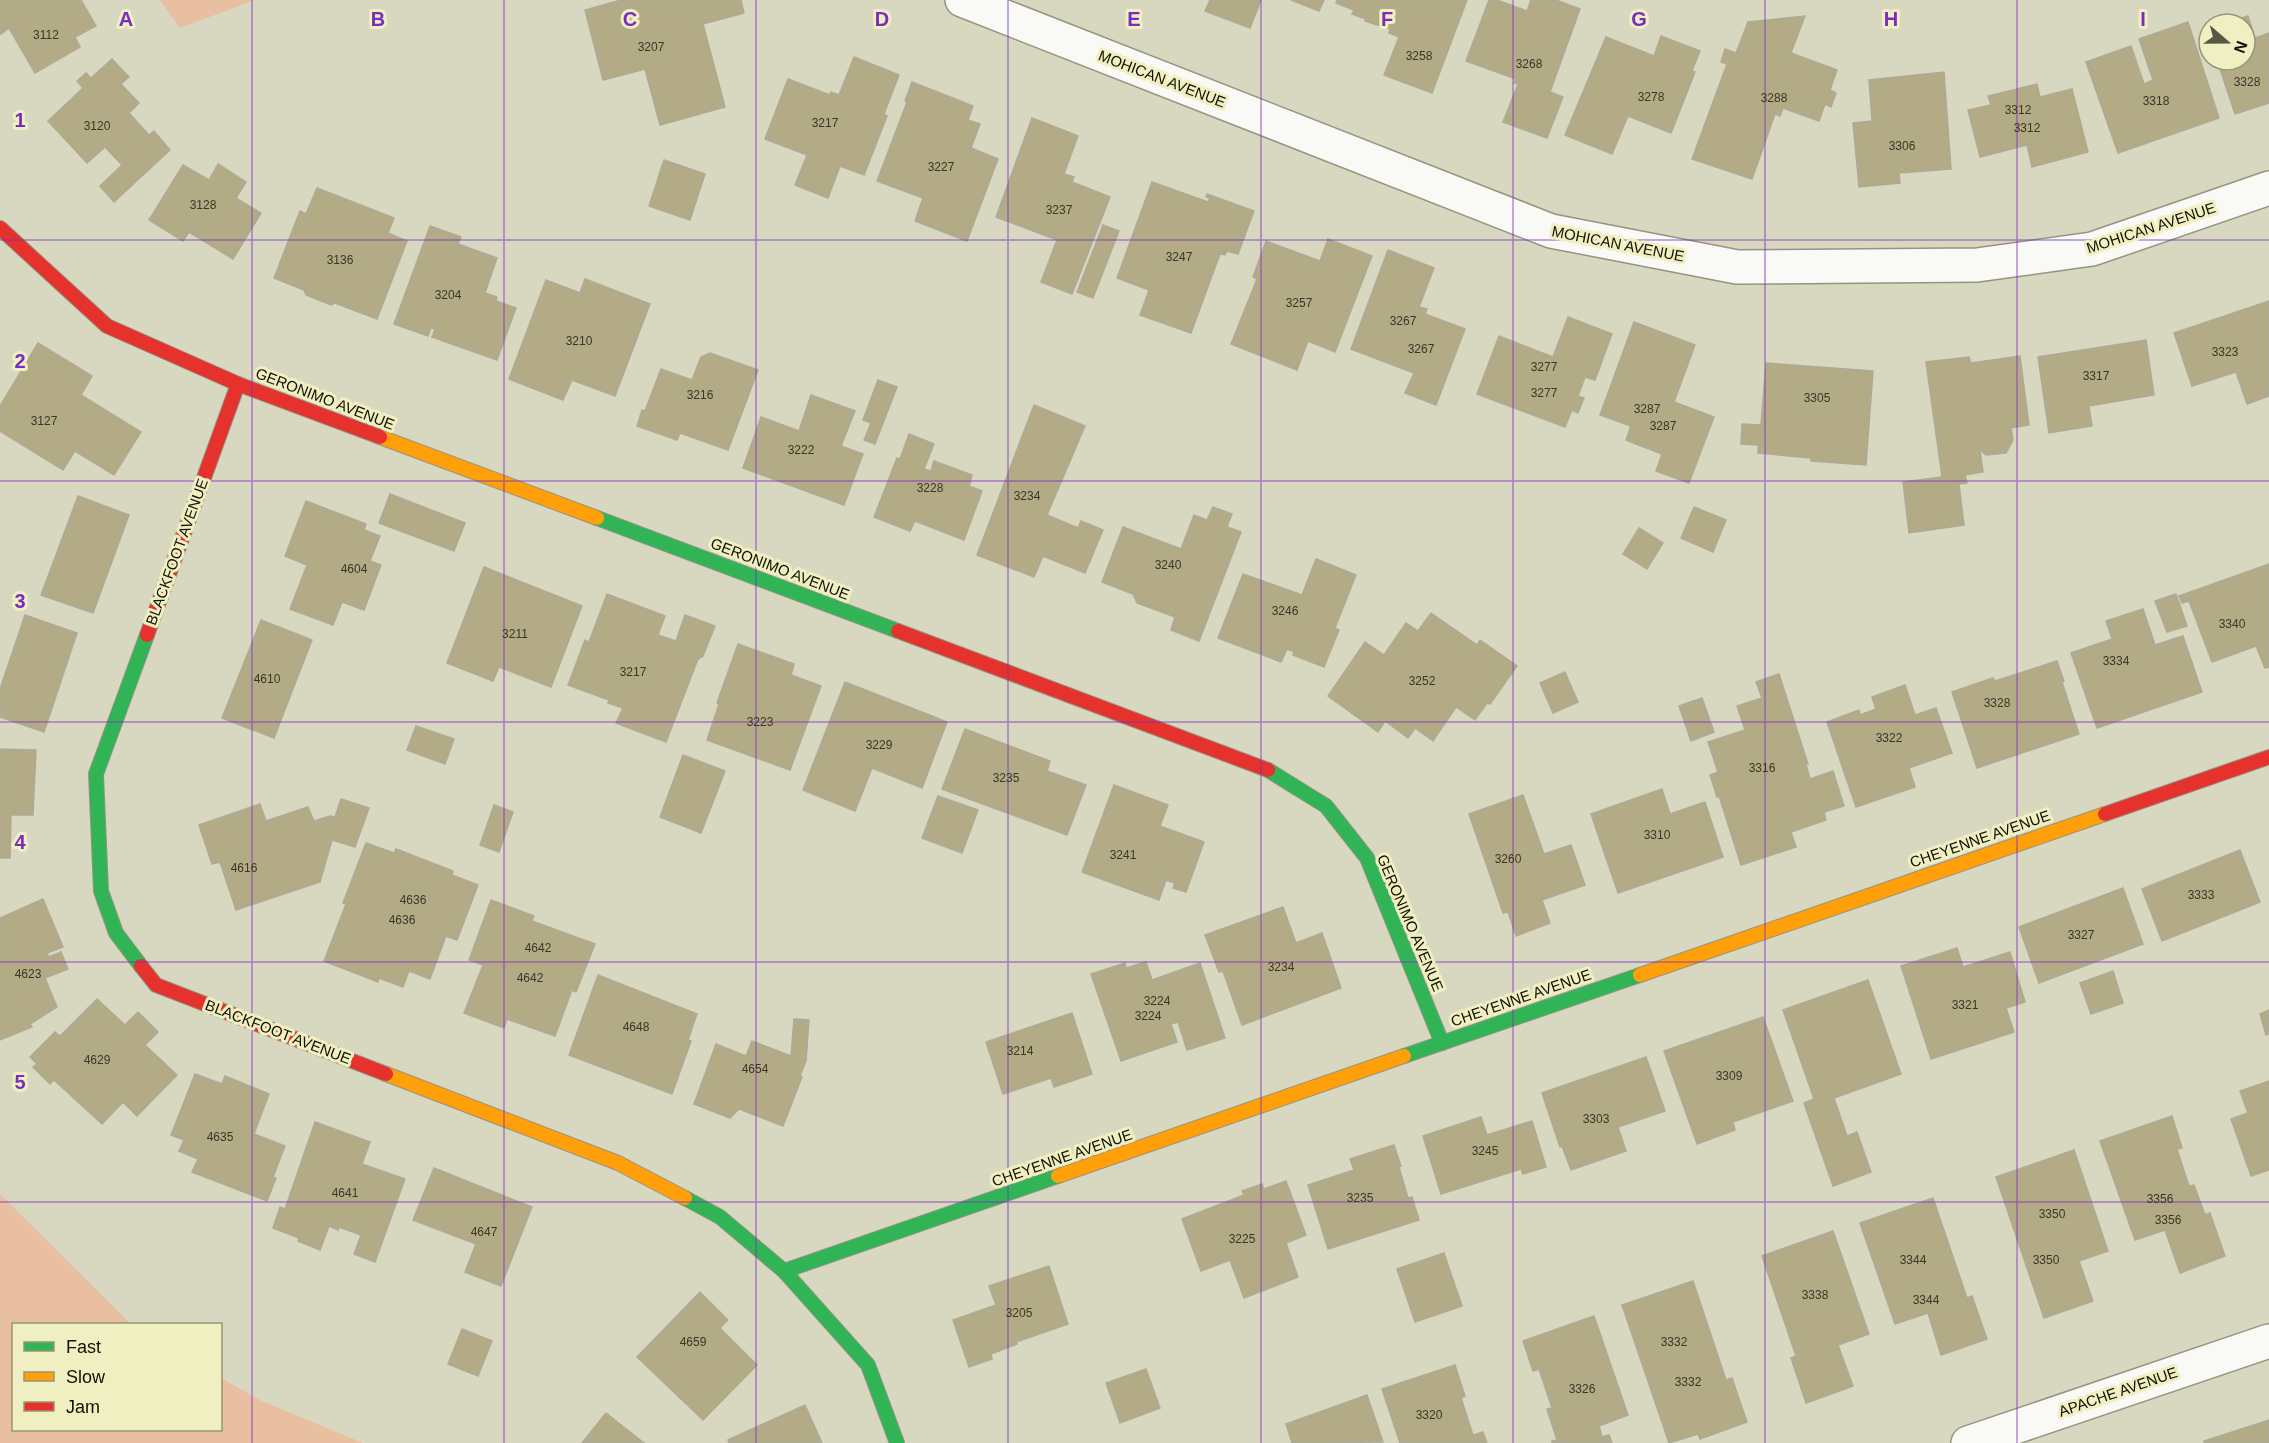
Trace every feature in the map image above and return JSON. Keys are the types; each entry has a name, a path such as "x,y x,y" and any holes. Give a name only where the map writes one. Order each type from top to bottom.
{"street":[{"name":"MOHICAN AVENUE","path":"966,1 1551,231 1737,267 1977,265 2092,249 2269,188"},
{"name":"GERONIMO AVENUE","path":"0,228 107,326 238,384 1263,767 1326,806 1367,858 1442,1043"},
{"name":"BLACKFOOT AVENUE","path":"238,384 96,774 101,891 116,933 156,985 618,1163 720,1216 784,1272 868,1365 897,1443"},
{"name":"CHEYENNE AVENUE","path":"784,1272 2269,757"},
{"name":"APACHE AVENUE","path":"1968,1443 2269,1341"}],"shaded area":[{"path":"160,0 255,0 180,28"},
{"path":"0,1194 130,1323 12,1323 12,1431 222,1431 222,1379 262,1401 363,1443 0,1443"}],"building":[{"path":"0,0 81,0 96,26 75,37 80,47 35,73 9,28 1,34 0,32"},
{"path":"621,0 741,0 744,13 703,24 725,107 660,125 645,69 603,80 585,10"},
{"path":"1210,0 1261,0 1250,28 1205,11"},
{"path":"1291,0 1324,0 1319,11"},
{"path":"1337,0 1467,0 1432,93 1384,75 1399,37 1389,33 1390,29 1352,14 1354,10 1336,3"},
{"path":"1489,0 1497,0 1527,11 1531,0 1556,0 1580,9 1550,92 1563,97 1547,138 1503,122 1518,84 1514,83 1516,79 1466,61"},
{"path":"1805,16 1791,53 1837,70 1830,90 1836,93 1831,107 1825,104 1819,121 1783,108 1780,116 1775,114 1752,179 1692,159 1727,64 1721,62 1725,49 1736,53 1748,22"},
{"path":"2188,22 2197,50 2197,72 2204,72 2219,118 2118,153 2086,62 2131,46 2144,84 2153,80 2139,39"},
{"path":"2269,33 2269,103 2235,114 2221,72 2257,72 2257,37"},
{"path":"1661,36 1700,51 1692,71 1695,72 1671,133 1628,116 1612,154 1565,135 1606,37 1654,56"},
{"path":"854,57 899,75 884,114 887,116 864,175 840,166 828,198 795,185 807,155 765,139 788,79 830,95 831,92 839,95"},
{"path":"112,59 129,77 121,84 139,103 129,113 149,135 154,131 170,150 114,202 100,186 122,165 105,147 87,163 48,121 83,88 77,81 86,73 91,78"},
{"path":"1944,72 1951,169 1899,173 1900,183 1859,187 1853,123 1872,121 1869,80"},
{"path":"912,82 973,106 968,120 980,124 971,148 998,159 967,241 915,221 923,198 877,181 907,102 905,101"},
{"path":"2037,84 2040,97 2072,89 2088,152 2032,167 2027,145 1980,157 1968,110 1991,105 1988,96"},
{"path":"1032,118 1078,136 1064,174 1074,177 1072,182 1110,197 1072,294 1041,282 1057,240 996,217"},
{"path":"664,160 705,174 690,220 649,206"},
{"path":"218,164 246,182 236,198 261,213 233,259 189,232 183,241 149,220 183,165 209,180"},
{"path":"1152,182 1208,202 1210,198 1206,197 1207,194 1254,211 1238,254 1227,251 1225,255 1220,254 1191,333 1140,315 1149,290 1117,278"},
{"path":"317,188 394,218 388,233 407,241 377,319 335,303 331,305 306,295 304,290 274,278 300,211 306,214"},
{"path":"1103,225 1119,231 1093,298 1077,292"},
{"path":"430,226 461,237 458,244 497,258 485,293 497,297 496,301 516,308 497,360 432,337 435,329 431,328 428,336 394,324"},
{"path":"1328,239 1372,256 1335,352 1308,341 1297,370 1231,344 1257,279 1253,277 1266,241 1320,261"},
{"path":"1388,250 1434,268 1419,307 1427,309 1425,314 1465,329 1436,405 1405,393 1414,373 1351,349"},
{"path":"585,279 650,304 615,396 572,380 563,400 509,379 546,280 580,293"},
{"path":"2269,301 2269,396 2247,404 2236,372 2192,386 2174,333"},
{"path":"1568,317 1612,334 1595,380 1585,377 1578,396 1584,398 1578,413 1572,410 1565,427 1477,394 1499,336 1553,357"},
{"path":"1634,322 1695,345 1674,402 1714,417 1689,483 1656,471 1662,454 1626,440 1631,426 1600,415"},
{"path":"2146,340 2154,395 2089,406 2092,426 2049,433 2038,357"},
{"path":"38,343 92,376 81,395 141,432 114,475 75,451 63,470 0,431 0,406"},
{"path":"710,353 758,370 728,450 680,433 677,440 637,426 661,369 692,380 701,357"},
{"path":"2020,356 2029,425 2011,428 2013,440 2006,453 1986,455 1980,450 1983,472 1965,475 1967,483 1959,484 1964,525 1909,533 1903,482 1942,477 1926,362 1969,357 1971,363"},
{"path":"1766,363 1873,371 1866,465 1811,461 1811,458 1758,453 1758,445 1741,444 1742,424 1761,425"},
{"path":"878,380 897,387 875,444 864,440 871,423 863,420"},
{"path":"811,395 855,411 841,446 863,454 844,505 743,468 761,417 799,431"},
{"path":"1034,405 1085,426 1047,515 1078,528 1081,521 1103,530 1085,573 1043,556 1034,577 977,555"},
{"path":"909,434 934,444 924,469 931,471 934,461 972,475 969,486 982,491 964,540 915,521 910,531 874,517"},
{"path":"390,494 465,523 454,551 379,523"},
{"path":"78,496 129,515 93,613 41,595"},
{"path":"306,501 366,524 364,530 380,536 370,561 381,565 364,610 342,602 333,625 290,609 307,565 285,556"},
{"path":"1213,507 1232,514 1227,527 1241,532 1199,641 1171,630 1175,617 1137,603 1133,594 1102,582 1123,527 1181,549 1194,515 1207,520"},
{"path":"1694,507 1726,520 1713,552 1681,538"},
{"path":"1639,528 1663,543 1647,569 1623,554"},
{"path":"1316,559 1356,575 1335,628 1339,630 1324,667 1293,655 1294,652 1287,649 1281,662 1218,638 1243,574 1302,595"},
{"path":"2269,564 2269,667 2265,668 2256,646 2212,662 2189,601 2182,603 2179,596"},
{"path":"484,567 582,606 551,687 499,667 493,681 447,663"},
{"path":"607,594 665,616 658,635 676,641 685,615 715,626 703,656 698,659 666,742 616,723 623,708 608,703 609,700 568,685 585,640 589,642"},
{"path":"2176,594 2187,626 2167,632 2155,601"},
{"path":"2143,609 2155,645 2183,636 2202,692 2097,728 2071,653 2112,639 2106,621"},
{"path":"1431,613 1477,645 1480,640 1517,666 1490,704 1487,703 1475,720 1456,707 1433,741 1415,728 1408,738 1385,721 1378,732 1328,696 1365,642 1384,655 1406,623 1418,631"},
{"path":"25,615 77,633 44,732 0,717 0,689"},
{"path":"261,620 312,640 274,738 222,718"},
{"path":"738,644 794,664 791,675 821,686 790,770 707,740 719,704 717,703"},
{"path":"2057,661 2079,734 1977,768 1952,692 1993,678 1995,681"},
{"path":"1565,672 1578,702 1553,713 1540,683"},
{"path":"1779,674 1808,764 1806,764 1810,779 1833,771 1844,806 1824,812 1826,820 1791,832 1796,847 1741,865 1710,775 1718,772 1708,742 1745,730 1737,706 1762,698 1756,682"},
{"path":"845,682 947,722 922,788 872,768 855,811 803,790"},
{"path":"1905,685 1915,715 1936,708 1952,753 1909,768 1915,787 1856,807 1827,722 1859,710 1860,715 1876,709 1872,697"},
{"path":"1702,698 1714,732 1691,741 1679,706"},
{"path":"416,726 454,739 445,764 407,750"},
{"path":"965,729 1050,761 1047,771 1086,785 1067,835 942,789"},
{"path":"0,749 36,750 33,815 11,815 10,858 0,858"},
{"path":"683,755 725,771 701,833 660,817"},
{"path":"1114,785 1168,805 1160,826 1204,842 1186,892 1173,888 1175,883 1166,880 1159,900 1082,872"},
{"path":"1662,789 1670,814 1705,802 1723,857 1618,893 1591,814"},
{"path":"1523,795 1544,854 1571,845 1585,885 1542,900 1550,923 1516,936 1508,912 1503,913 1469,814"},
{"path":"938,796 978,810 962,853 922,838"},
{"path":"341,799 369,808 355,847 332,840 320,882 236,910 220,862 212,864 199,825 260,804 266,821 308,807 314,821 330,816 335,817"},
{"path":"494,805 513,812 499,852 480,845"},
{"path":"366,843 394,853 396,849 453,871 452,875 478,885 457,940 446,936 430,979 409,971 403,987 379,978 378,982 324,961"},
{"path":"2240,850 2260,902 2162,941 2142,889"},
{"path":"2123,888 2143,944 2039,983 2019,927"},
{"path":"43,899 63,947 47,953 49,957 61,952 68,969 45,978 57,1007 30,1024 32,1027 0,1040 0,918"},
{"path":"491,900 534,916 532,921 595,944 576,992 572,990 555,1036 507,1019 504,1028 464,1013 483,965 469,960"},
{"path":"1283,907 1296,943 1322,933 1341,988 1242,1025 1223,971 1219,972 1205,935"},
{"path":"1957,948 1963,967 2010,952 2025,1002 2006,1008 2014,1032 1931,1059 1901,966"},
{"path":"1146,962 1152,980 1200,963 1225,1038 1187,1050 1178,1022 1171,1024 1177,1042 1121,1061 1091,974 1125,963 1126,968"},
{"path":"2113,971 2123,1003 2091,1014 2080,983"},
{"path":"598,975 697,1014 688,1040 691,1041 672,1094 569,1055"},
{"path":"1868,980 1901,1074 1834,1098 1847,1136 1857,1132 1871,1172 1833,1186 1804,1103 1814,1099 1783,1010"},
{"path":"97,999 125,1025 138,1012 158,1032 145,1045 177,1075 137,1116 123,1102 102,1124 54,1080 50,1084 33,1067 37,1064 30,1057 55,1032 60,1036"},
{"path":"2269,1010 2269,1034 2266,1035 2260,1014"},
{"path":"1072,1013 1092,1074 1054,1087 1051,1078 1003,1094 986,1042"},
{"path":"1763,1017 1793,1101 1733,1122 1735,1130 1697,1144 1664,1051"},
{"path":"794,1019 809,1020 806,1061 783,1126 739,1109 730,1118 694,1104 716,1044 746,1056 752,1041 791,1056"},
{"path":"1646,1057 1665,1111 1618,1127 1626,1151 1571,1170 1562,1146 1560,1147 1542,1093"},
{"path":"195,1074 222,1084 225,1076 269,1094 254,1134 285,1146 267,1201 192,1172 198,1159 179,1151 184,1140 171,1135"},
{"path":"2269,1081 2269,1170 2251,1176 2231,1119 2248,1113 2240,1091"},
{"path":"2172,1116 2182,1148 2177,1149 2189,1186 2194,1185 2205,1215 2210,1213 2225,1256 2180,1273 2165,1230 2135,1240 2100,1141"},
{"path":"1481,1117 1487,1135 1532,1121 1546,1167 1523,1174 1521,1169 1441,1194 1423,1136"},
{"path":"315,1122 370,1142 362,1164 405,1179 375,1262 354,1254 361,1235 339,1227 338,1230 329,1226 320,1250 298,1241 299,1238 273,1228 280,1207 285,1209"},
{"path":"1394,1145 1408,1198 1412,1197 1419,1220 1328,1249 1308,1185 1354,1170 1350,1159"},
{"path":"2074,1150 2108,1251 2079,1261 2093,1301 2044,1318 1996,1177"},
{"path":"434,1168 532,1207 501,1286 465,1272 476,1244 413,1220"},
{"path":"1286,1181 1306,1235 1286,1243 1298,1277 1244,1298 1230,1260 1201,1271 1182,1219 1244,1195 1242,1191 1262,1184 1264,1189"},
{"path":"1933,1198 1967,1298 1972,1296 1987,1339 1941,1355 1928,1313 1895,1324 1860,1223"},
{"path":"1833,1231 1869,1334 1838,1345 1853,1386 1806,1403 1791,1358 1796,1356 1762,1256"},
{"path":"1444,1253 1462,1306 1415,1322 1397,1269"},
{"path":"1049,1266 1068,1324 1016,1342 1017,1344 991,1354 992,1359 969,1367 953,1320 996,1305 989,1286"},
{"path":"1693,1281 1726,1380 1732,1378 1747,1422 1700,1439 1698,1434 1669,1443 1622,1305"},
{"path":"700,1292 728,1320 720,1328 757,1365 703,1420 637,1357"},
{"path":"1594,1316 1628,1415 1599,1426 1602,1437 1609,1435 1612,1443 1552,1443 1557,1440 1547,1409 1552,1408 1539,1369 1533,1371 1523,1341"},
{"path":"462,1329 492,1341 478,1376 448,1364"},
{"path":"1455,1365 1465,1396 1461,1398 1473,1435 1483,1432 1487,1443 1400,1443 1382,1389"},
{"path":"1146,1369 1160,1408 1120,1423 1106,1383"},
{"path":"1367,1395 1383,1442 1292,1443 1286,1424"},
{"path":"805,1405 822,1443 729,1443 728,1440"},
{"path":"606,1413 644,1443 582,1443"},
{"path":"2269,1420 2269,1443 2204,1443 2204,1441"}],"traffic: fast":[{"path":"597,518 898,631"},
{"path":"141,966 116,933 101,891 96,774 147,635"},
{"path":"1268,770 1326,806 1367,858 1442,1043"},
{"path":"1404,1056 1640,975"},
{"path":"784,1271 1058,1176"},
{"path":"685,1198 720,1217 784,1271 868,1365 897,1443"}],"traffic: slow":[{"path":"380,437 597,518"},
{"path":"1640,975 2105,814"},
{"path":"1058,1176 1404,1056"},
{"path":"386,1074 618,1163 685,1198"}],"traffic: jam":[{"path":"0,228 107,326 238,384 380,437"},
{"path":"147,635 238,384"},
{"path":"898,631 1268,770"},
{"path":"2105,814 2269,757"},
{"path":"141,966 156,985 386,1074"}]}
